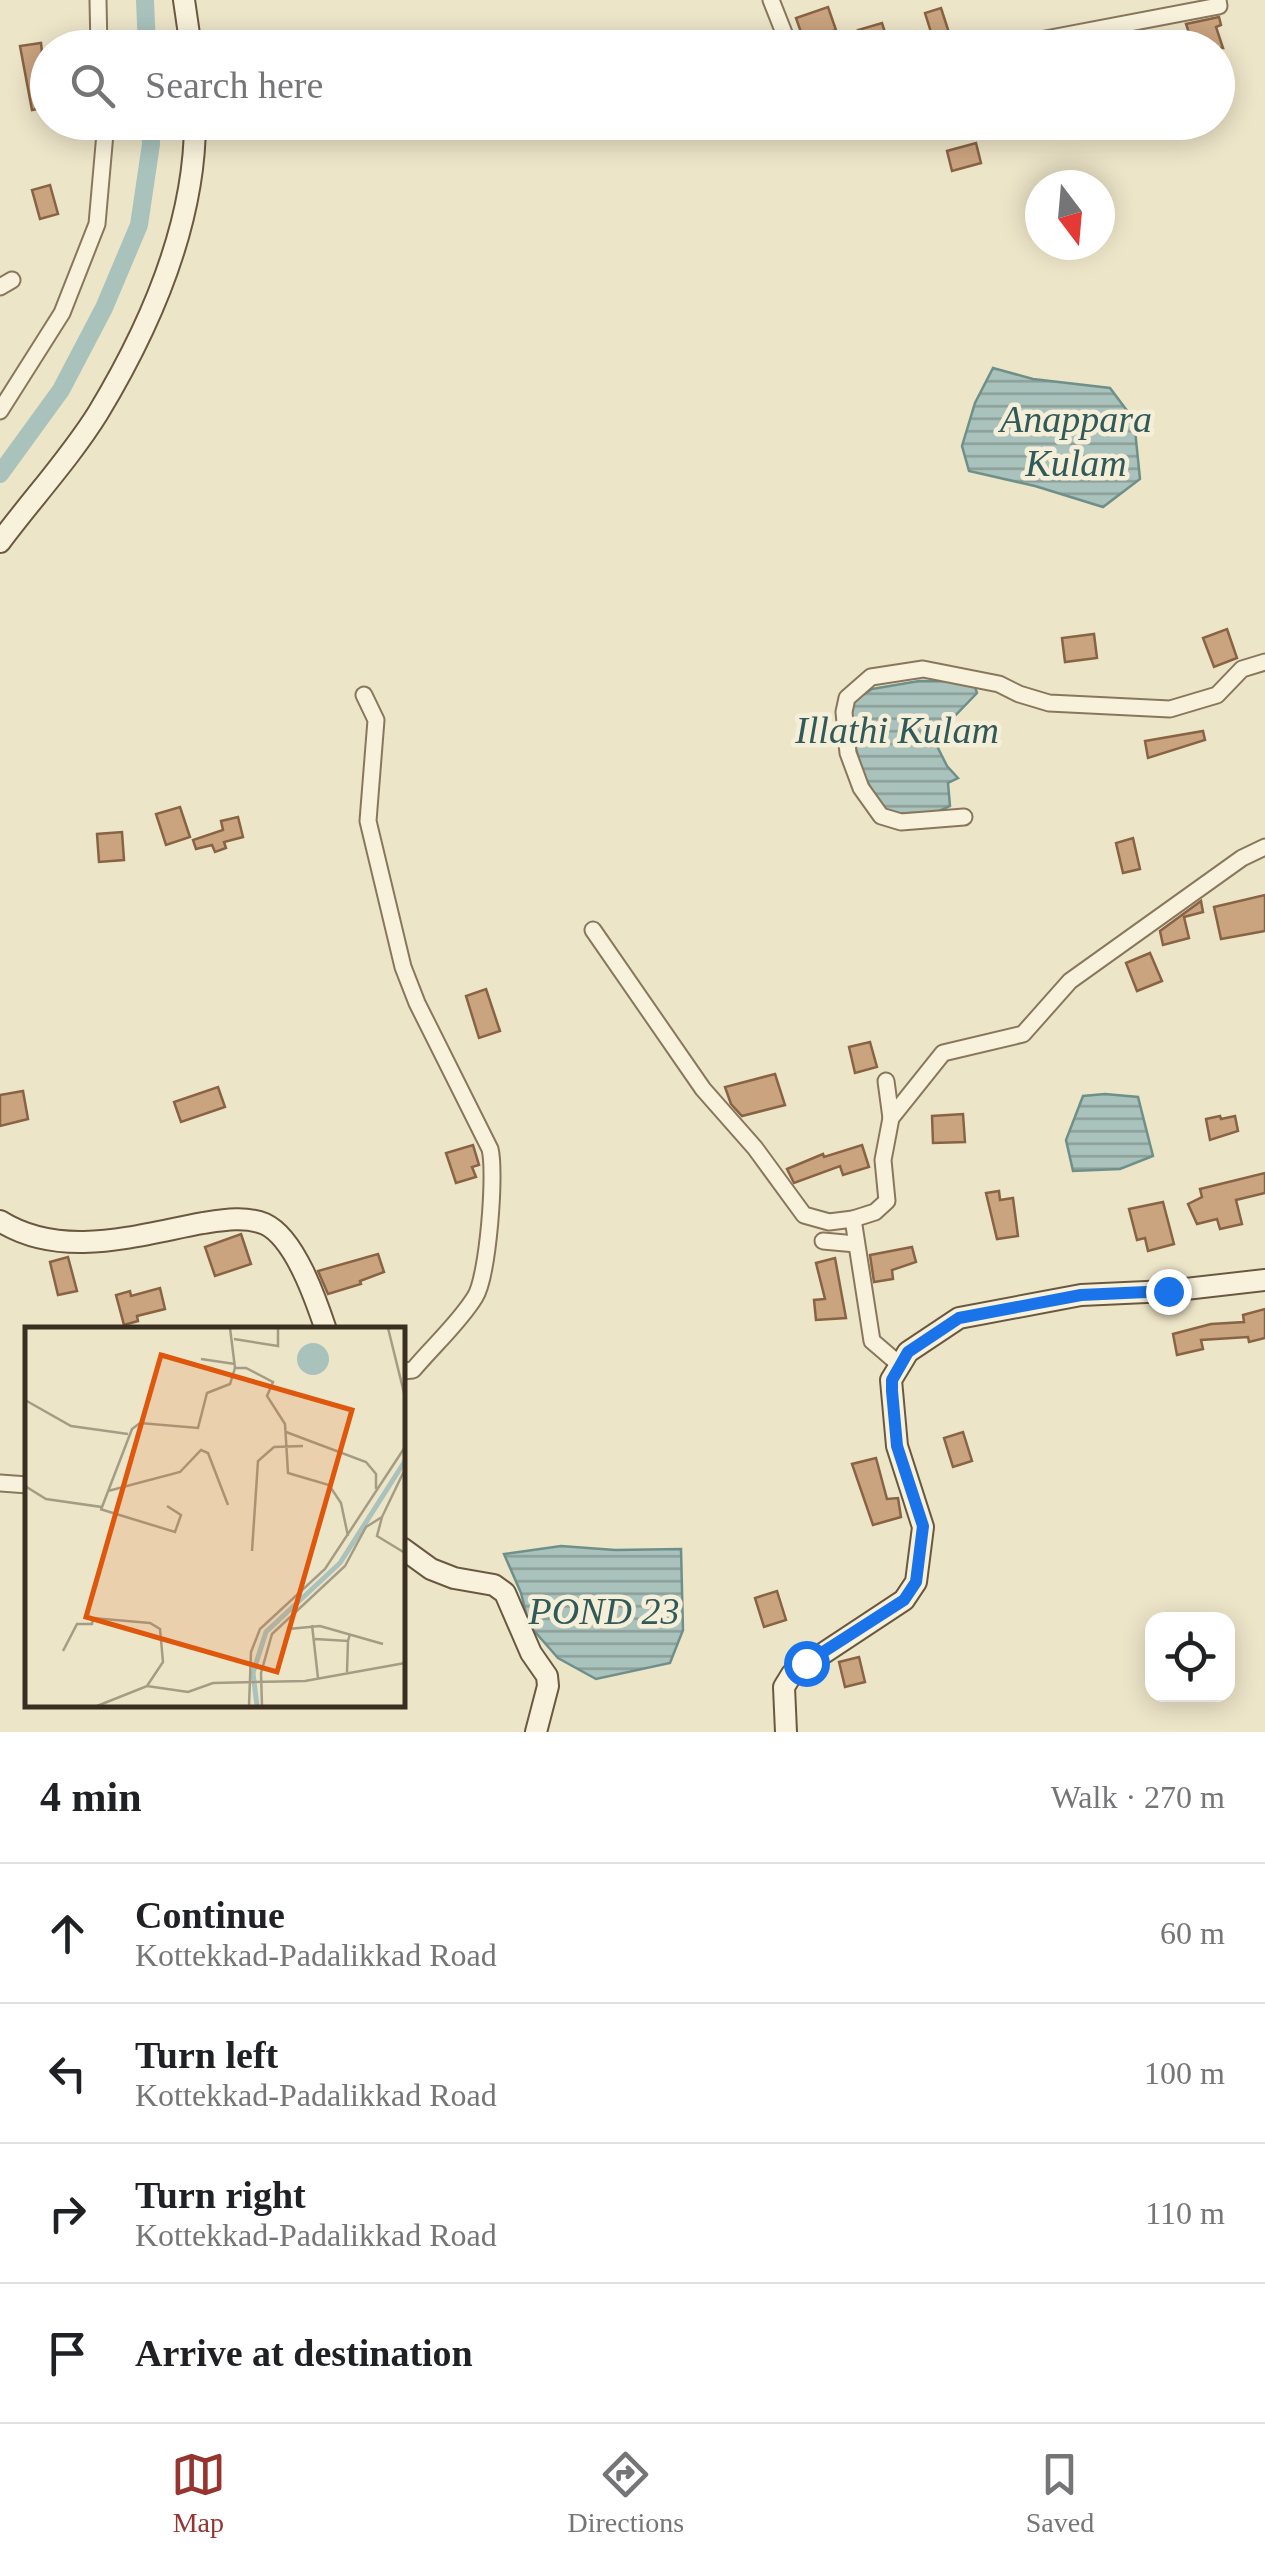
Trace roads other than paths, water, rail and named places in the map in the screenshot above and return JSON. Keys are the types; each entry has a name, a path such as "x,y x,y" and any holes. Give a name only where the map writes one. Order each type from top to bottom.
{"main road":[{"path":"184,0 188,30"},
{"path":"0,542 97,415 142,330 180,232 195,140"},
{"path":"0,1221 40,1240 66,1243 224,1220 266,1225 280,1236 292,1254 311,1288 325,1327"},
{"path":"786,1732 784,1687 792,1674 904,1600 916,1582 923,1526 897,1446 892,1380 908,1352 959,1318 1081,1295 1168,1291 1265,1280"},
{"path":"405,1550 430,1569 494,1585 504,1594 530,1653 548,1676 536,1732"}],"street":[{"path":"98,0 99,30"},
{"path":"771,0 783,30"},
{"path":"1092,30 1218,6 1218,0"},
{"path":"0,411 62,313 97,224 104,140"},
{"path":"964,817 900,822 881,816 861,788 848,753 844,712 848,698 871,676 923,669 999,684 1049,703 1170,709 1217,695 1242,669 1265,662"},
{"path":"364,694 376,720 368,821 403,966 417,1003 490,1149 495,1168 486,1257 477,1294 413,1370 405,1371"},
{"path":"891,1118 943,1053 1023,1034 1070,981 1242,858 1265,847"},
{"path":"592,930 703,1089 756,1148 804,1215 829,1222 853,1219 875,1212 887,1201 884,1160 891,1118 886,1081"},
{"path":"853,1219 872,1341 900,1365"},
{"path":"823,1241 856,1244"},
{"path":"0,1483 25,1485"}],"water":[{"name":"Anappara Kulam","path":"993,368 1033,379 1110,388 1134,420 1140,479 1103,507 969,471 962,446 975,403"},
{"name":"Illathi Kulam","path":"919,681 973,681 977,693 952,719 938,748 958,778 948,783 950,806 937,812 884,814 863,773 844,707 872,689"},
{"path":"1083,1096 1138,1097 1153,1156 1120,1169 1073,1171 1066,1140"},
{"name":"POND 23","path":"561,1546 681,1549 683,1630 670,1663 596,1679 558,1658 529,1625 521,1593 504,1554"}],"waterway":[{"path":"145,0 146,30"},
{"path":"0,474 61,390 104,308 139,225 151,140"}]}
